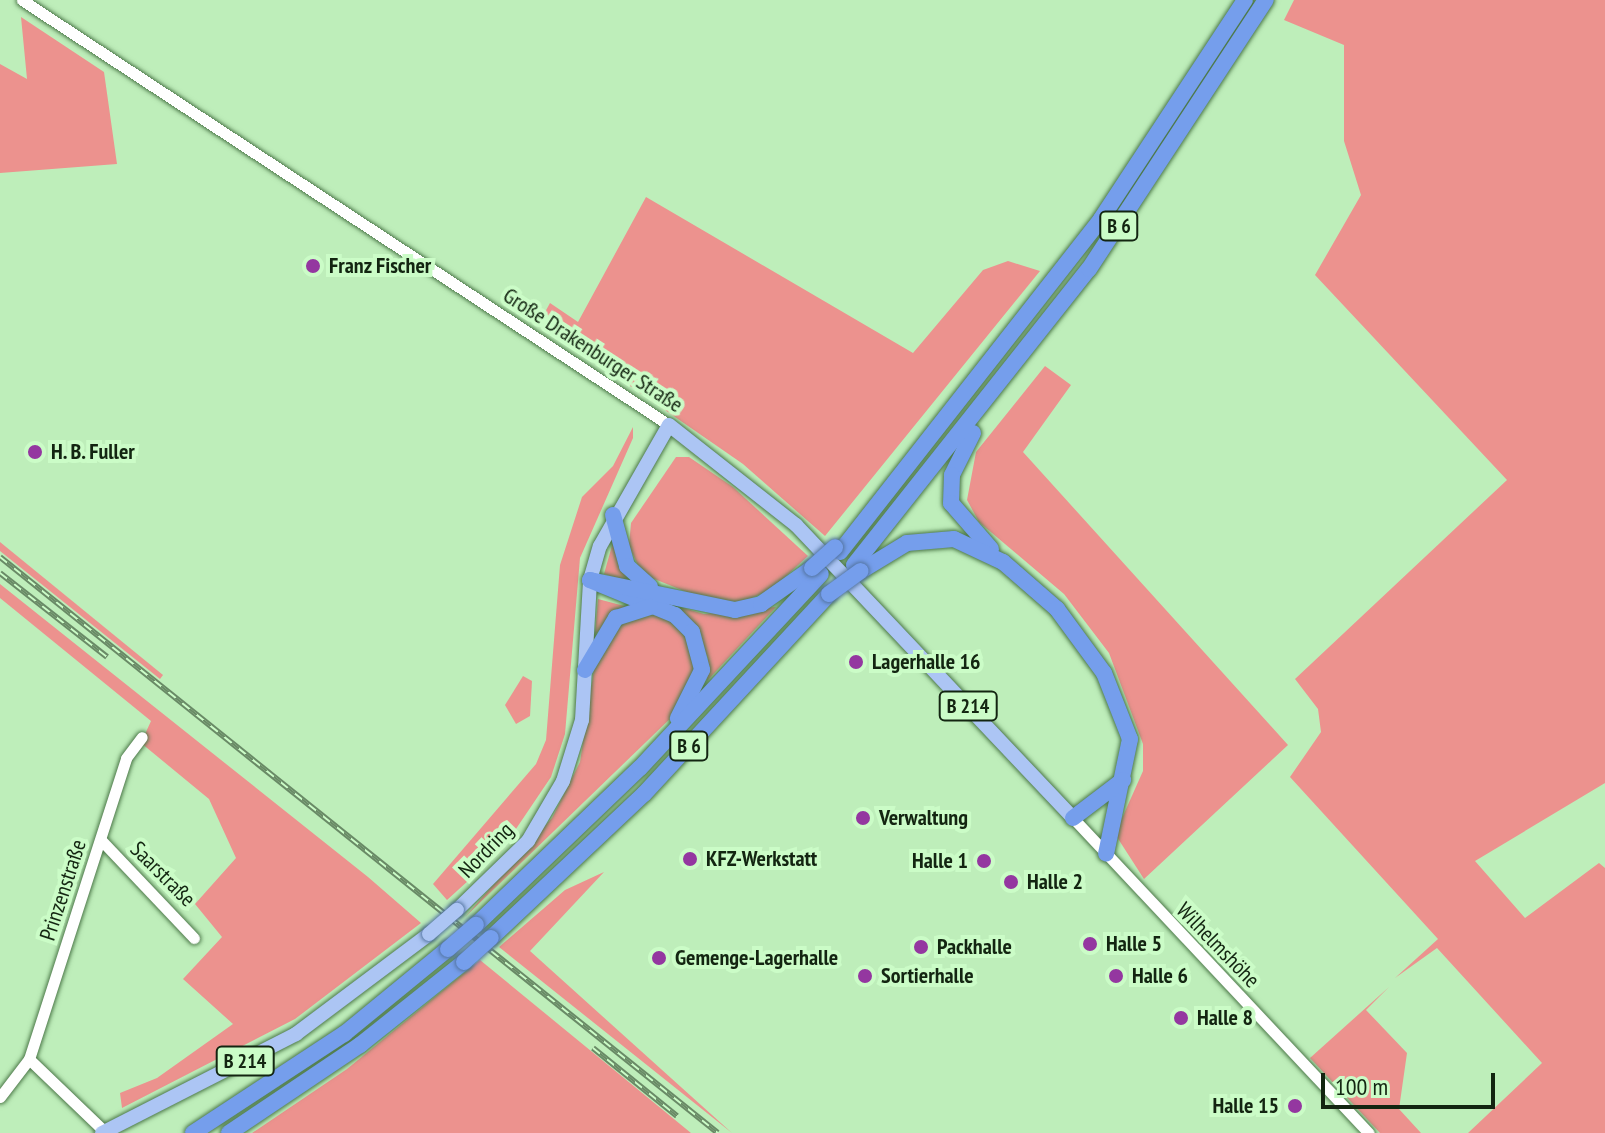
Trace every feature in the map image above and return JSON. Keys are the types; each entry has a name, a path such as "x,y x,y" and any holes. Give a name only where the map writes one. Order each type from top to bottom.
{"highway":[{"name":"B 6","path":"193,1133 344,1034 476,925 640,768 817,571 857,532 954,413 1101,219 1245,0"},
{"name":"B 6","path":"973,427 1170,153 1266,0"},
{"path":"973,427 952,475 951,503 1003,562 1057,609 1104,673 1130,739 1124,779 1108,820 1106,854"},
{"path":"857,568 973,427"},
{"path":"613,515 627,566 654,600"},
{"path":"857,568 930,537 954,539 1003,562"},
{"name":"B 6","path":"229,1133 360,1045 491,938 644,794 829,594 857,568"},
{"path":"585,670 616,618 654,600 735,610 761,604 817,571"},
{"name":"B 6","path":"590,580 654,600 692,632 702,670 691,700 640,768"},
{"path":"1073,818 1124,779"}],"main road":[{"name":"Nordring","path":"104,1132 296,1034 429,934 520,850 553,801 579,736 590,580 613,515 669,425"},
{"name":"Große Drakenburger Straße","path":"669,425 796,525 1073,818"}],"street":[{"name":"Große Drakenburger Straße","path":"31,2 669,425"},
{"name":"Prinzenstraße","path":"0,1097 29,1059 126,758 142,737"},
{"name":"Wilhelmshöhe","path":"1073,818 1369,1133"},
{"name":"Saarstraße","path":"101,840 194,938"},
{"path":"29,1059 104,1132"}],"shaded area":[{"path":"1294,0 1605,0 1605,783 1475,861 1525,918 1599,863 1605,868 1605,1133 1468,1133 1542,1063 1437,948 1395,978 1438,939 1290,777 1321,732 1318,709 1295,679 1507,480 1315,275 1361,195 1344,141 1344,45 1284,20"},
{"path":"21,17 104,72 117,164 0,173 0,64 27,79"},
{"path":"646,197 913,353 983,270 1008,261 1040,271 825,536 743,464 539,323 550,303 578,322"},
{"path":"1045,366 1071,385 1023,452 1288,745 1144,879 1115,834 1143,771 1143,744 1109,653 1064,594 979,522 967,500 976,452"},
{"path":"633,427 633,438 580,558 565,734 551,777 501,851 447,900 433,884 536,764 546,740 560,565 582,497 613,466"},
{"path":"676,457 689,457 733,487 808,556 772,589 743,602 709,601 642,574 629,546 631,523"},
{"path":"0,542 163,675 160,679 0,551"},
{"path":"613,542 622,569 634,583 604,574"},
{"path":"0,584 368,877 421,923 295,1019 122,1108 120,1093 157,1078 233,1024 183,979 222,937 195,904 236,858 209,799 141,743 151,721 0,598"},
{"path":"611,587 704,614 776,607 707,681 708,658 690,621"},
{"path":"598,599 628,607 595,634"},
{"path":"639,614 661,614 689,635 696,672 675,714 465,917 552,818 580,762 594,669 620,622"},
{"path":"523,676 532,681 530,716 516,724 505,705"},
{"path":"604,872 530,951 732,1133 499,947 565,890"},
{"path":"480,960 691,1133 252,1133 347,1069"},
{"path":"1389,987 1366,1010 1407,1053 1399,1109 1421,1133 1380,1133 1310,1058"}],"railway":[{"path":"0,557 718,1133"},
{"path":"0,573 107,657"},
{"path":"593,1048 677,1116"}],"place":[{"name":"Franz Fischer","path":"313,266"},
{"name":"H. B. Fuller","path":"35,452"},
{"name":"Lagerhalle 16","path":"856,662"},
{"name":"Verwaltung","path":"863,818"},
{"name":"KFZ-Werkstatt","path":"690,859"},
{"name":"Halle 1","path":"984,861"},
{"name":"Halle 2","path":"1011,882"},
{"name":"Halle 5","path":"1090,944"},
{"name":"Packhalle","path":"921,947"},
{"name":"Gemenge-Lagerhalle","path":"659,958"},
{"name":"Sortierhalle","path":"865,976"},
{"name":"Halle 6","path":"1116,976"},
{"name":"Halle 8","path":"1181,1018"},
{"name":"Halle 15","path":"1295,1106"}]}
